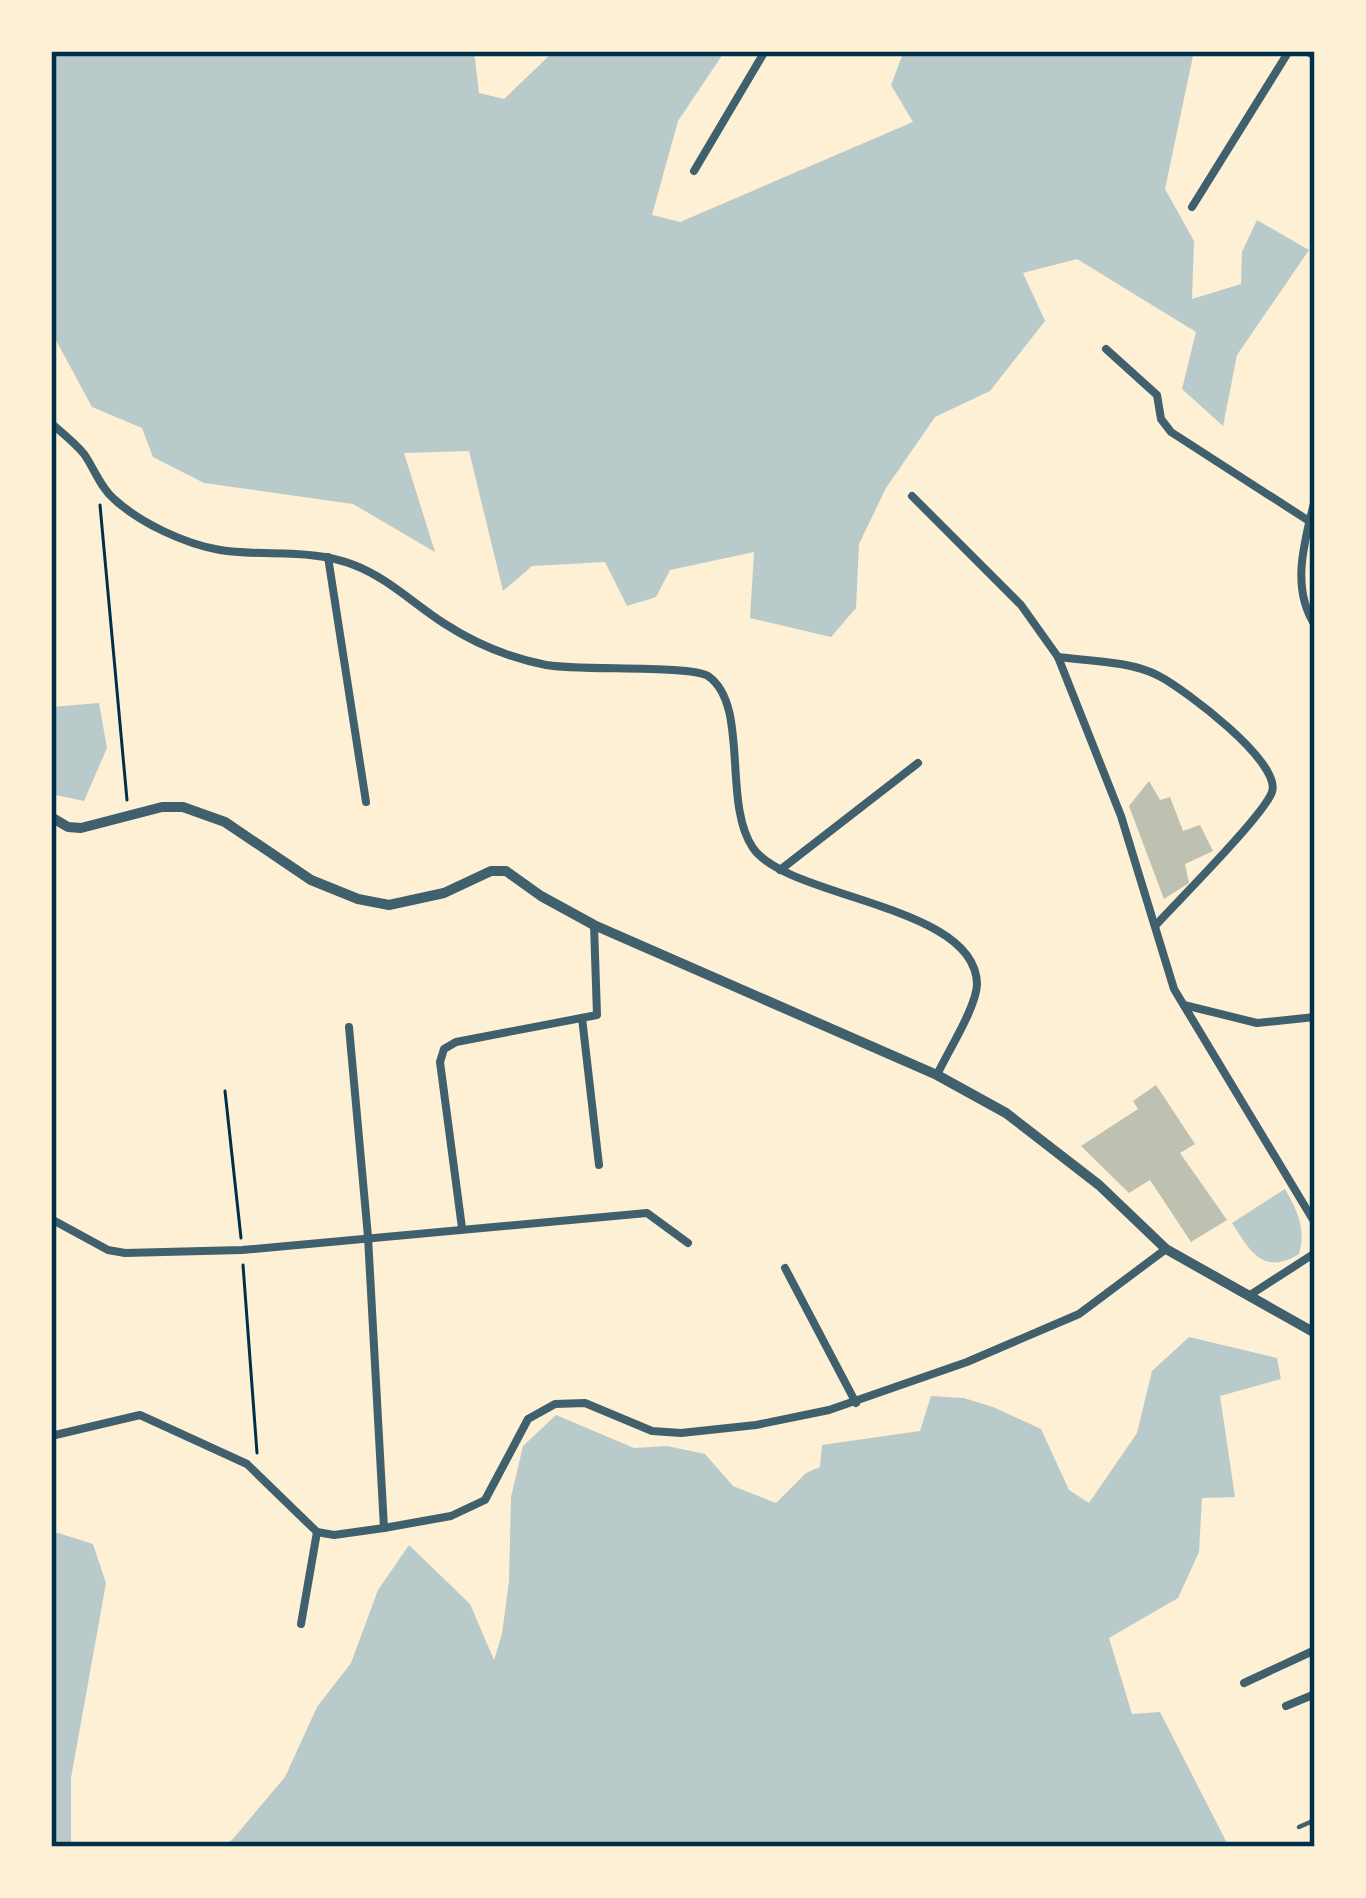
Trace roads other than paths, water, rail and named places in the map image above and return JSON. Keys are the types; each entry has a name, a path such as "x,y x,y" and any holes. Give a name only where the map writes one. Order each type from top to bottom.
{"street":[{"path":"694,171 765,51"},
{"path":"1192,207 1289,51"},
{"path":"1306,51 1315,56"},
{"path":"1106,349 1156,395 1161,419 1172,431 1310,521"},
{"path":"51,423 80,449 102,485 130,510 194,544 217,550 328,556 364,570 490,649 547,665 706,674 728,706 735,789 747,837 765,862 920,922 944,936 972,967 976,992 937,1075"},
{"path":"912,496 1021,605 1058,657 1121,816 1167,969 1315,1223"},
{"path":"1315,499 1301,571 1303,598 1315,625"},
{"path":"328,556 366,802"},
{"path":"1058,657 1158,676 1247,743 1272,778 1272,791 1254,815 1156,926"},
{"path":"780,869 918,763"},
{"path":"51,817 81,828 162,807 204,811 330,890 389,905 444,892 491,871 506,871 595,925 937,1075 1006,1113 1099,1184 1166,1249 1315,1333"},
{"path":"462,1228 440,1062 444,1049 456,1042 597,1015 595,925"},
{"path":"1184,1005 1257,1023 1315,1017"},
{"path":"582,1018 599,1166"},
{"path":"349,1028 368,1237 384,1528"},
{"path":"51,1219 116,1252 242,1250 646,1213 688,1244"},
{"path":"51,1436 140,1414 258,1473 317,1532 334,1535 384,1528 451,1516 485,1499 528,1419 555,1404 585,1403 652,1431 681,1433 756,1425 856,1402 968,1362 1079,1314 1166,1249"},
{"path":"1250,1295 1315,1253"},
{"path":"785,1268 856,1402"},
{"path":"301,1624 317,1532"},
{"path":"1244,1683 1315,1650"},
{"path":"1286,1706 1315,1694"}],"lane":[{"path":"1299,1827 1315,1820"}]}
